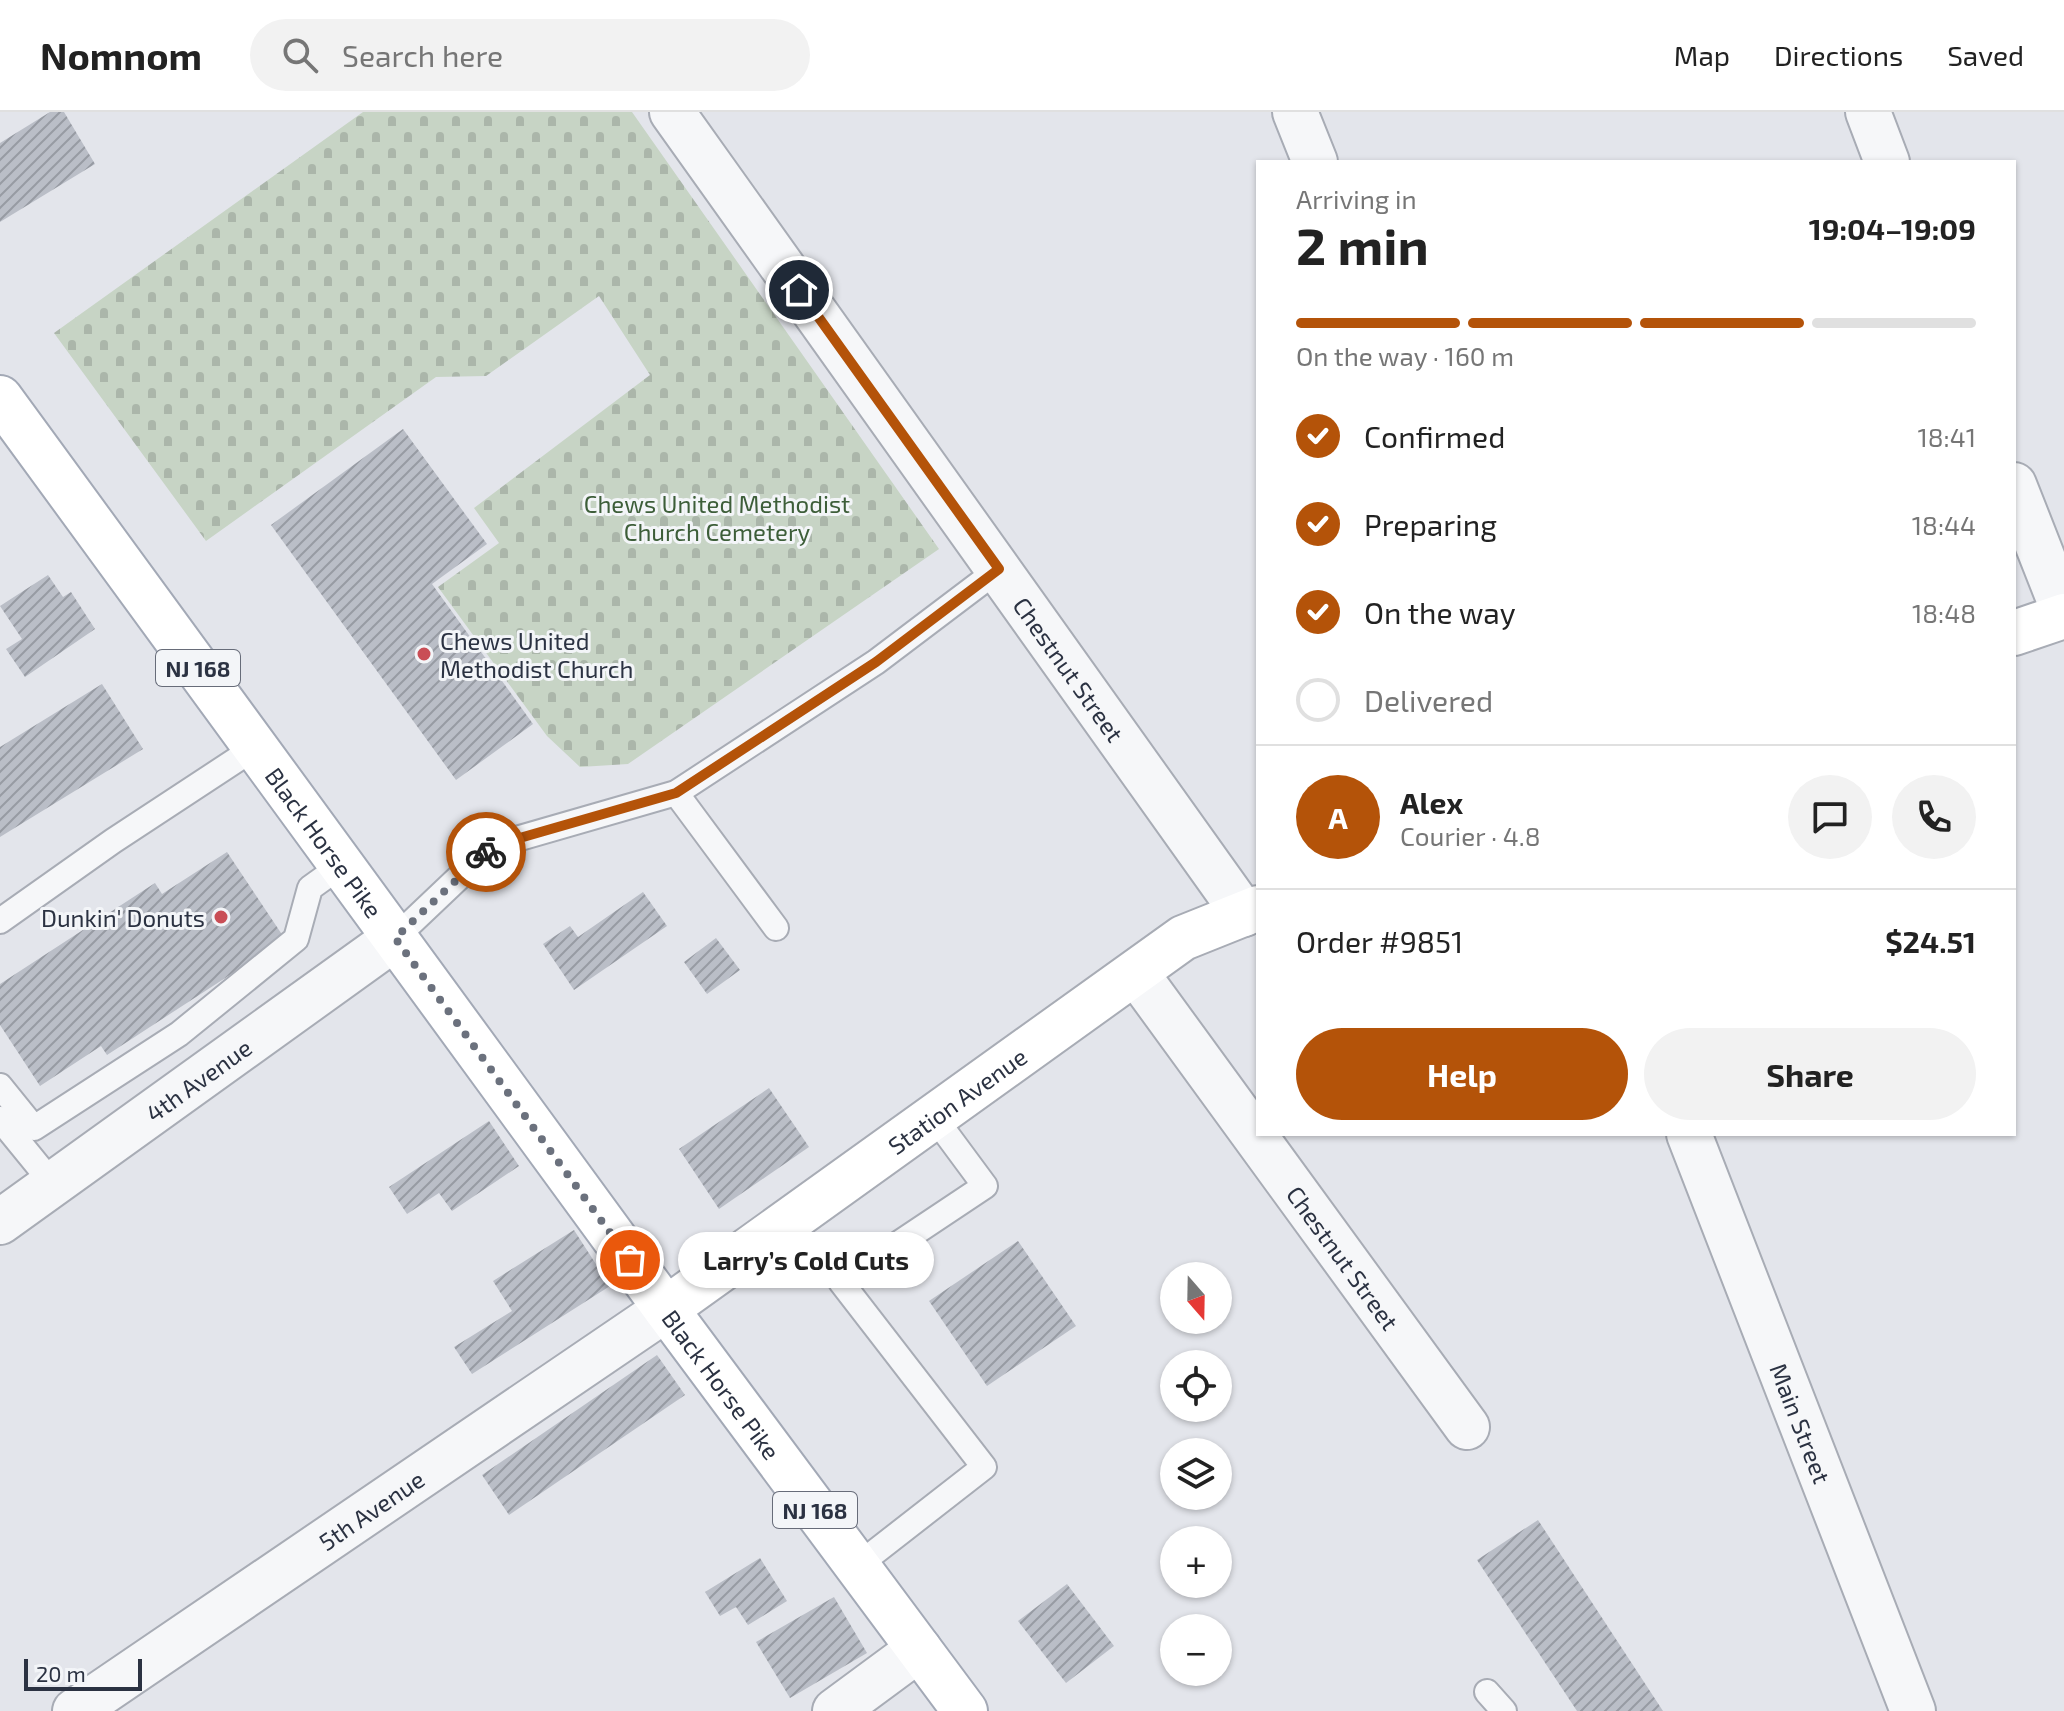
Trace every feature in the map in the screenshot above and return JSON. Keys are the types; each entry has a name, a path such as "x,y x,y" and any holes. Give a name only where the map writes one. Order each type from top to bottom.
{"main road":[{"name":"Black Horse Pike","path":"0,398 666,1309 965,1711"},
{"path":"2016,632 2064,614"},
{"name":"Station Avenue","path":"666,1309 1183,938 1251,911"}],"street":[{"name":"Chestnut Street","path":"672,112 999,569 1251,911"},
{"path":"1295,112 1314,160"},
{"path":"1868,112 1886,160"},
{"path":"2016,490 2064,614"},
{"name":"4th Avenue","path":"0,1222 395,938"},
{"name":"Chestnut Street","path":"1136,973 1467,1427"},
{"name":"Main Street","path":"1690,1136 1913,1711"},
{"name":"5th Avenue","path":"75,1711 666,1309"},
{"path":"835,1711 919,1649"}],"lane":[{"path":"395,938 492,846 676,793 876,662 999,569"},
{"path":"0,921 113,841 256,747"},
{"path":"676,793 776,928"},
{"path":"2,1093 34,1128 179,1034 296,939 310,888 342,865"},
{"path":"857,1566 984,1467 841,1282 985,1186 934,1117"},
{"path":"0,1119 53,1184"},
{"path":"1487,1692 1504,1711"}],"green space":[{"name":"Chews United Methodist Church Cemetery","path":"363,112 632,112 939,549 628,764 580,767 547,736 438,587 499,543 474,508 650,375 599,296 486,376 436,377 206,541 54,333"}],"building":[{"path":"50,112 64,112 95,164 0,222 0,143"},
{"name":"Chews United Methodist Church","path":"403,429 487,544 432,584 533,724 456,780 271,525"},
{"path":"48,575 63,597 71,592 95,629 25,677 6,649 22,639 0,606"},
{"path":"102,684 143,749 0,837 0,747"},
{"path":"227,852 285,939 107,1055 101,1046 40,1086 0,1025 0,984 155,883 162,894"},
{"path":"643,892 667,926 574,990 543,944 570,926 578,937"},
{"path":"716,938 740,970 707,994 684,962"},
{"path":"769,1088 809,1147 719,1209 679,1149"},
{"path":"489,1121 519,1166 452,1211 439,1193 407,1214 389,1187"},
{"path":"574,1230 610,1286 472,1374 454,1347 512,1311 493,1281"},
{"path":"1018,1241 1076,1326 987,1386 929,1301"},
{"path":"657,1355 685,1395 509,1515 482,1475"},
{"path":"1538,1520 1663,1711 1577,1711 1477,1560"},
{"path":"760,1558 787,1601 748,1625 736,1607 720,1616 705,1592"},
{"path":"1067,1584 1114,1646 1066,1683 1018,1621"},
{"path":"834,1597 867,1653 790,1698 756,1642"}],"way so far":[{"path":"486,852 395,938 630,1260"}],"place":[{"name":"Chews United Methodist Church","path":"424,654"},
{"name":"Dunkin' Donuts","path":"221,917"},
{"name":"Larry’s Cold Cuts","path":"630,1260"}],"route":[{"path":"486,852 492,846 676,793 876,662 999,569 799,290"}]}
